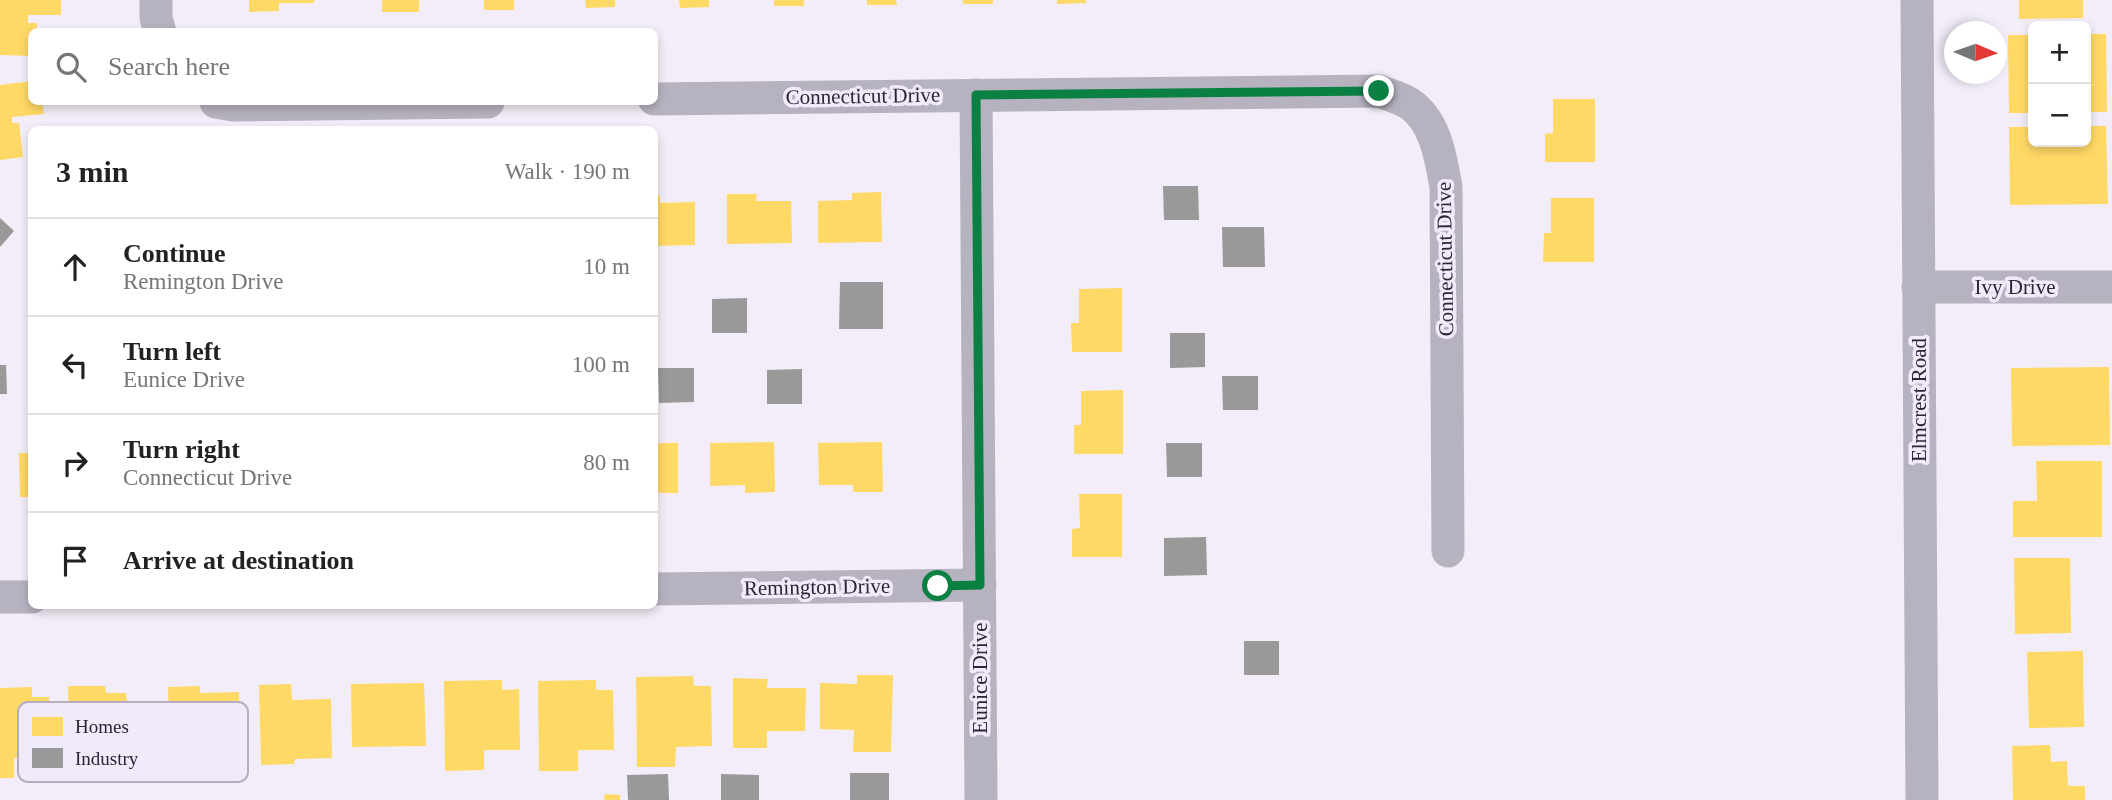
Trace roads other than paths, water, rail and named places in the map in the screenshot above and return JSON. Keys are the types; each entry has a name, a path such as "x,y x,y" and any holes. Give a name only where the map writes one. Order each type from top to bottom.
{"street":[{"path":"156,0 159,28"},
{"name":"Elmcrest Road","path":"1917,0 1923,800"},
{"name":"Connecticut Drive","path":"658,99 1379,91 1410,104 1427,123 1438,148 1446,187 1448,551"},
{"name":"Eunice Drive","path":"976,95 981,800"},
{"name":"Ivy Drive","path":"1918,287 2112,287"},
{"name":"Remington Drive","path":"658,589 980,585"},
{"path":"0,597 28,597"}]}
